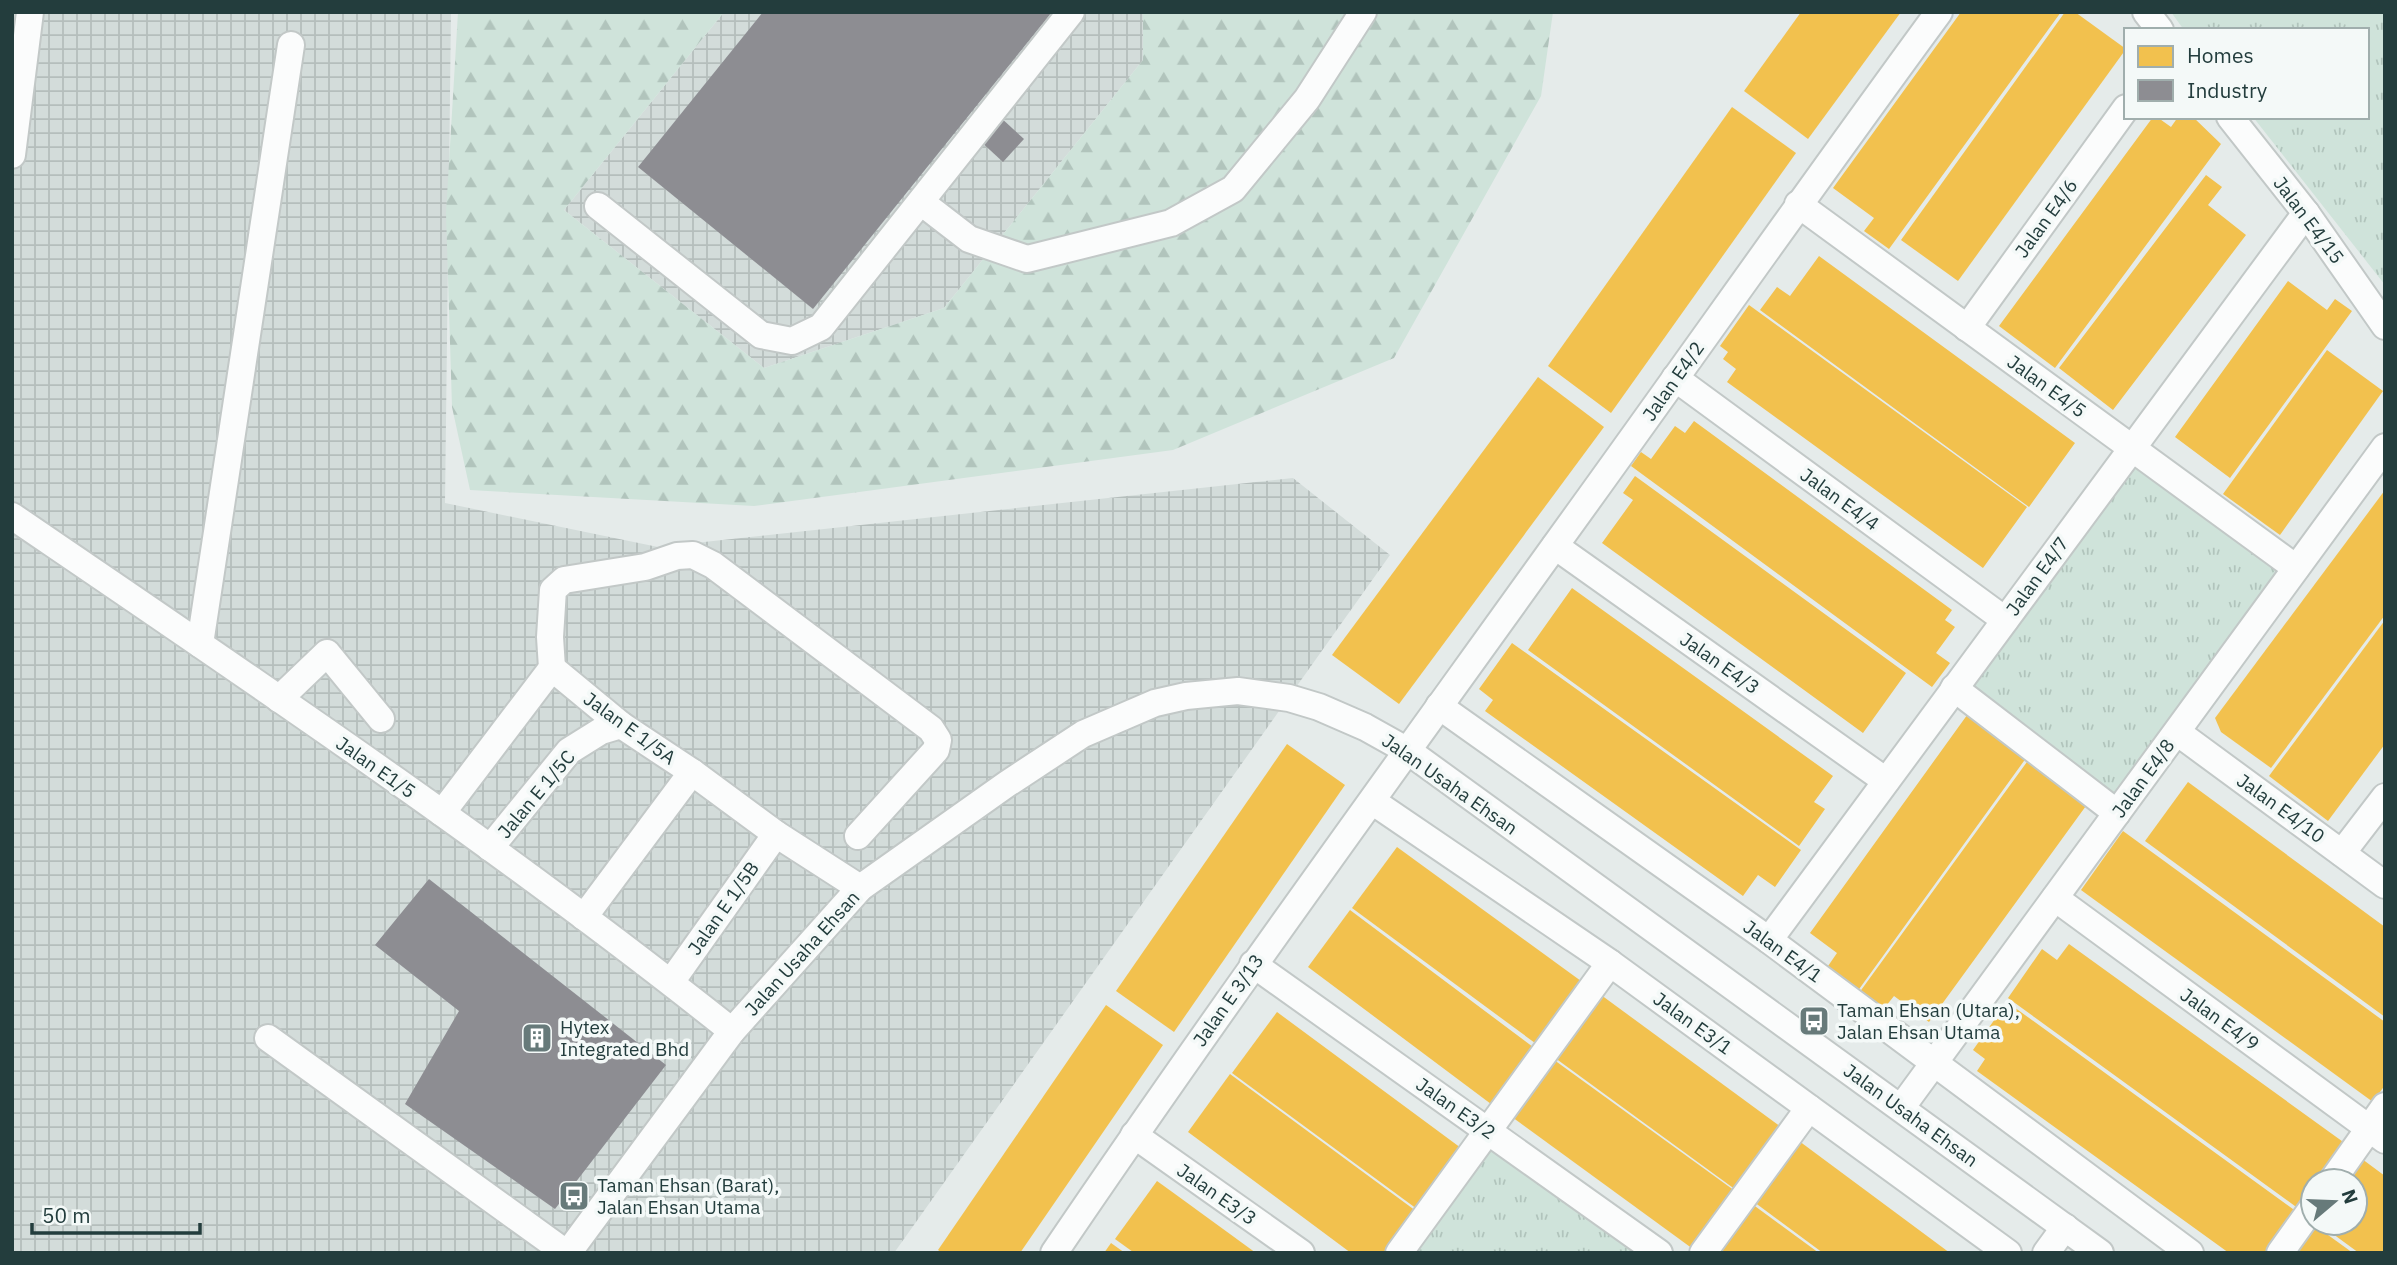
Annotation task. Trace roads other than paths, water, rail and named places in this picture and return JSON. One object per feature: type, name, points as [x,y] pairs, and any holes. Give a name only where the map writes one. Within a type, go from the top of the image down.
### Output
[{"type":"street","points":[[12,155],[18,68],[30,12]]},
{"type":"street","points":[[598,206],[761,335],[792,341],[821,327],[1071,12]]},
{"type":"street","points":[[921,202],[969,239],[1027,259],[1171,223],[1233,189],[1307,99],[1363,12]]},
{"type":"street","name":"Jalan E4/2","points":[[1408,751],[1798,204],[1940,12]]},
{"type":"street","points":[[2146,12],[2158,28]]},
{"type":"street","points":[[200,644],[291,45]]},
{"type":"street","name":"Jalan E4/6","points":[[1967,328],[2124,111]]},
{"type":"street","name":"Jalan E4/15","points":[[2232,119],[2306,213],[2385,326]]},
{"type":"street","name":"Jalan E4/5","points":[[1798,204],[2296,568]]},
{"type":"street","name":"Jalan E4/7","points":[[1769,940],[2306,213]]},
{"type":"street","name":"Jalan E4/4","points":[[1675,378],[2005,620]]},
{"type":"street","name":"Jalan E4/8","points":[[1901,1108],[2385,447]]},
{"type":"street","name":"Jalan E1/5","points":[[12,516],[442,813],[671,982],[732,1031]]},
{"type":"street","name":"Jalan E4/3","points":[[1555,546],[1886,781]]},
{"type":"street","points":[[442,813],[552,668],[550,637],[553,590],[564,580],[645,567],[677,556],[692,555],[713,565],[931,729],[938,740],[936,750],[858,836]]},
{"type":"street","points":[[279,699],[327,653],[381,719]]},
{"type":"street","name":"Jalan E 1/5A","points":[[552,668],[621,725],[692,772],[776,834],[860,888]]},
{"type":"street","points":[[1954,688],[2118,813]]},
{"type":"street","name":"Jalan Usaha Ehsan","points":[[567,1253],[732,1031],[860,888],[1083,734],[1155,703],[1186,696],[1238,691],[1289,698],[1319,707],[1365,727],[1408,751],[2100,1253]]},
{"type":"street","name":"Jalan E4/1","points":[[1439,706],[1769,940],[2189,1253]]},
{"type":"street","name":"Jalan E 1/5C","points":[[490,848],[569,751],[601,731],[621,725]]},
{"type":"street","name":"Jalan E4/10","points":[[2176,732],[2385,885]]},
{"type":"street","name":"Jalan E 3/13","points":[[1054,1253],[1253,964],[1408,751]]},
{"type":"street","points":[[584,917],[692,772]]},
{"type":"street","points":[[2342,853],[2385,797]]},
{"type":"street","name":"Jalan E3/1","points":[[1372,801],[1610,963],[2008,1253]]},
{"type":"street","name":"Jalan E 1/5B","points":[[671,982],[776,834]]},
{"type":"street","name":"Jalan E4/9","points":[[2055,898],[2377,1135]]},
{"type":"street","points":[[1399,1253],[1610,963]]},
{"type":"street","name":"Jalan E3/2","points":[[1253,964],[1659,1253]]},
{"type":"street","points":[[268,1038],[567,1253]]},
{"type":"street","points":[[2346,1167],[2377,1135],[2385,1106]]},
{"type":"street","points":[[1703,1253],[1809,1108]]},
{"type":"street","name":"Jalan E3/3","points":[[1134,1135],[1301,1253]]},
{"type":"street","points":[[2046,1253],[2065,1227]]},
{"type":"street","points":[[2280,1253],[2299,1227]]},
{"type":"place","name":"Taman Ehsan (Utara), Jalan Ehsan Utama","points":[[1814,1021]]},
{"type":"place","name":"Hytex Integrated Bhd","points":[[537,1038]]},
{"type":"place","name":"Taman Ehsan (Barat), Jalan Ehsan Utama","points":[[574,1196]]}]
